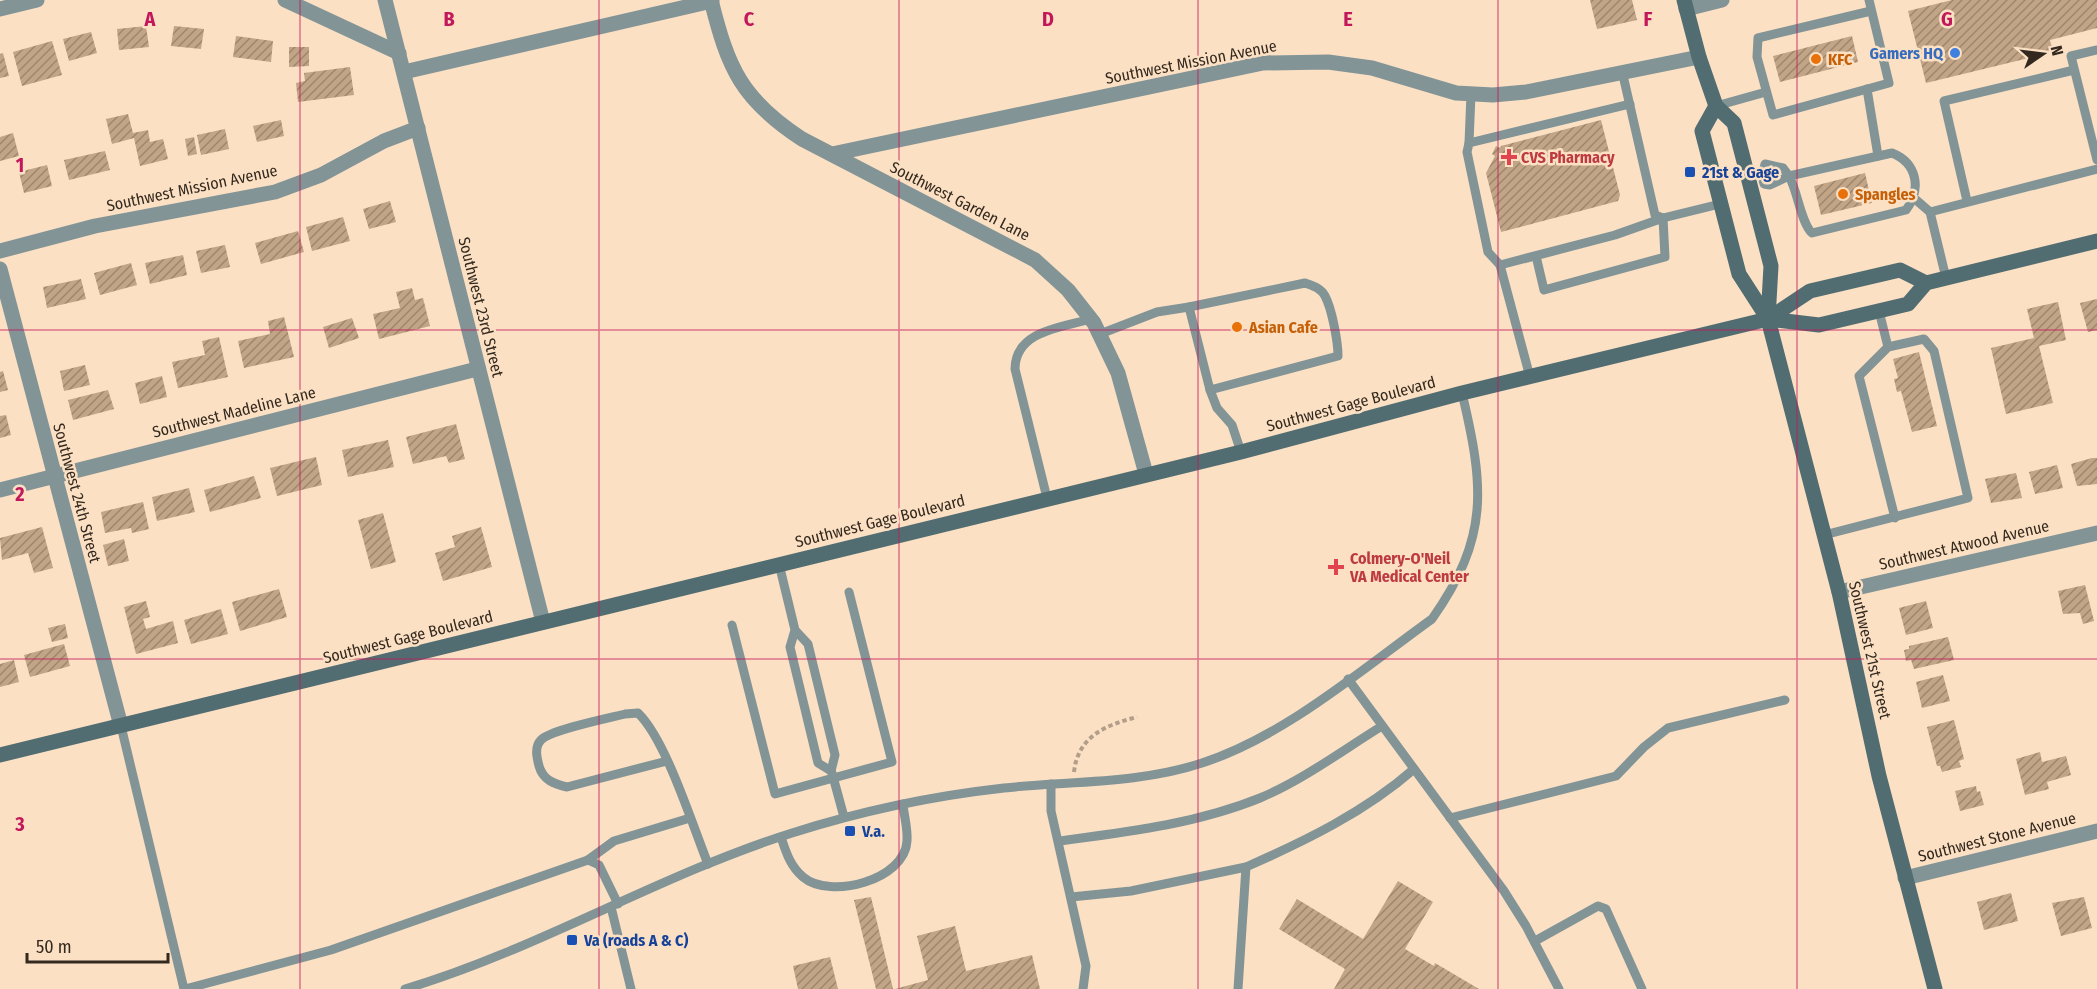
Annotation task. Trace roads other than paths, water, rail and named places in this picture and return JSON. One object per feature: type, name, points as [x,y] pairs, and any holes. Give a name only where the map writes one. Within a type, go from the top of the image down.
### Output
[{"type":"main road","name":"Southwest 21st Street","points":[[1685,5],[1699,57],[1716,106],[1734,123],[1755,178],[1771,266],[1768,319],[1839,592],[1879,776],[1935,989]]},
{"type":"main road","name":"Southwest 21st Street","points":[[1716,106],[1702,131],[1739,274],[1768,319]]},
{"type":"main road","points":[[1926,283],[2097,241]]},
{"type":"main road","name":"Southwest Gage Boulevard","points":[[0,755],[1241,452],[1462,393],[1768,319],[1819,325],[1908,304],[1926,283],[1900,270],[1810,291],[1768,319]]},
{"type":"street","points":[[0,9],[37,0]]},
{"type":"street","points":[[285,0],[399,53]]},
{"type":"street","name":"Southwest 23rd Street","points":[[385,0],[543,622]]},
{"type":"street","points":[[1685,5],[1722,0]]},
{"type":"street","points":[[404,72],[711,1]]},
{"type":"street","name":"Southwest Garden Lane","points":[[711,1],[722,44],[734,71],[752,98],[775,121],[832,154],[1035,260],[1068,290],[1100,334],[1118,374],[1146,474]]},
{"type":"street","name":"Southwest Mission Avenue","points":[[832,154],[1263,63],[1328,62],[1372,68],[1432,88],[1493,95],[1526,92],[1699,57]]},
{"type":"street","name":"Southwest Mission Avenue","points":[[0,251],[95,226],[275,192],[321,175],[384,141],[418,128]]},
{"type":"street","name":"Southwest 24th Street","points":[[0,269],[121,726]]},
{"type":"street","name":"Southwest Madeline Lane","points":[[0,490],[477,369]]},
{"type":"street","name":"Southwest Atwood Avenue","points":[[1839,592],[2097,533]]},
{"type":"street","name":"Southwest Stone Avenue","points":[[1905,878],[2097,831]]},
{"type":"lane","points":[[1869,0],[1889,83],[1773,115],[1758,57],[1758,38],[1871,11]]},
{"type":"lane","points":[[2097,50],[2071,56],[2097,160]]},
{"type":"lane","points":[[1968,201],[1944,101],[2074,70]]},
{"type":"lane","points":[[1622,71],[1655,215],[1663,218]]},
{"type":"lane","points":[[1867,89],[1878,156]]},
{"type":"lane","points":[[1716,106],[1766,92]]},
{"type":"lane","points":[[1471,94],[1467,152],[1488,252],[1500,265],[1530,376]]},
{"type":"lane","points":[[1469,143],[1630,104]]},
{"type":"lane","points":[[1878,156],[1790,176],[1770,185],[1755,178],[1765,164],[1783,168],[1790,176],[1797,190],[1807,228],[1812,233],[1906,210],[1915,199],[1916,189],[1912,171],[1902,157],[1892,153],[1878,156]]},
{"type":"lane","points":[[1930,212],[2097,169]]},
{"type":"lane","points":[[1915,199],[1930,212],[1946,278]]},
{"type":"lane","points":[[1500,265],[1615,235],[1663,218],[1720,204]]},
{"type":"lane","points":[[1536,256],[1544,290],[1665,257],[1663,218]]},
{"type":"lane","points":[[1100,334],[1157,312],[1305,283],[1317,288],[1324,295],[1338,346],[1338,356],[1210,390]]},
{"type":"lane","points":[[1189,307],[1210,390],[1217,408],[1232,425],[1241,452]]},
{"type":"lane","points":[[1879,310],[1888,347]]},
{"type":"lane","points":[[1047,498],[1015,369],[1015,359],[1018,351],[1031,338],[1091,319]]},
{"type":"lane","points":[[1824,535],[1895,518],[1968,498],[1934,351],[1924,339],[1888,347],[1859,376],[1895,518]]},
{"type":"lane","points":[[405,989],[514,950],[708,864],[781,837],[844,818],[948,795],[1143,776],[1202,763],[1234,751],[1273,731],[1432,619],[1450,593],[1465,565],[1476,527],[1479,487],[1475,452],[1462,393]]},
{"type":"lane","points":[[779,564],[795,630],[808,644],[835,755],[832,775],[844,818]]},
{"type":"lane","points":[[732,625],[775,794],[832,775],[892,762],[849,592]]},
{"type":"lane","points":[[795,630],[790,647],[818,763],[832,775]]},
{"type":"lane","points":[[1348,679],[1504,891],[1559,989]]},
{"type":"lane","points":[[1450,818],[1616,776],[1644,747],[1668,728],[1785,700]]},
{"type":"lane","points":[[667,761],[567,787],[553,784],[541,774],[536,752],[540,740],[551,733],[625,714],[638,713],[653,732],[667,761],[708,864]]},
{"type":"lane","points":[[121,726],[185,989],[331,950],[588,860],[614,841],[690,818]]},
{"type":"lane","points":[[1059,841],[1184,821],[1232,808],[1262,797],[1294,780],[1382,726]]},
{"type":"lane","points":[[1071,897],[1131,891],[1246,867],[1337,823],[1397,784],[1414,769]]},
{"type":"lane","points":[[1051,784],[1051,811],[1086,966],[1083,989]]},
{"type":"lane","points":[[781,837],[791,864],[805,879],[822,885],[857,885],[880,877],[897,863],[908,843],[903,804]]},
{"type":"lane","points":[[588,860],[599,865],[614,906],[631,989]]},
{"type":"lane","points":[[1238,989],[1246,867]]},
{"type":"lane","points":[[1534,941],[1598,906],[1606,909],[1642,989]]},
{"type":"place","name":"Gamers HQ","points":[[1955,53]]},
{"type":"place","name":"KFC","points":[[1816,59]]},
{"type":"place","name":"CVS Pharmacy","points":[[1509,157]]},
{"type":"place","name":"21st & Gage","points":[[1690,172]]},
{"type":"place","name":"Spangles","points":[[1843,194]]},
{"type":"place","name":"Asian Cafe","points":[[1237,327]]},
{"type":"place","name":"Colmery-O'Neil VA Medical Center","points":[[1336,567]]},
{"type":"place","name":"V.a.","points":[[850,831]]},
{"type":"place","name":"Va (roads A & C)","points":[[572,940]]}]
